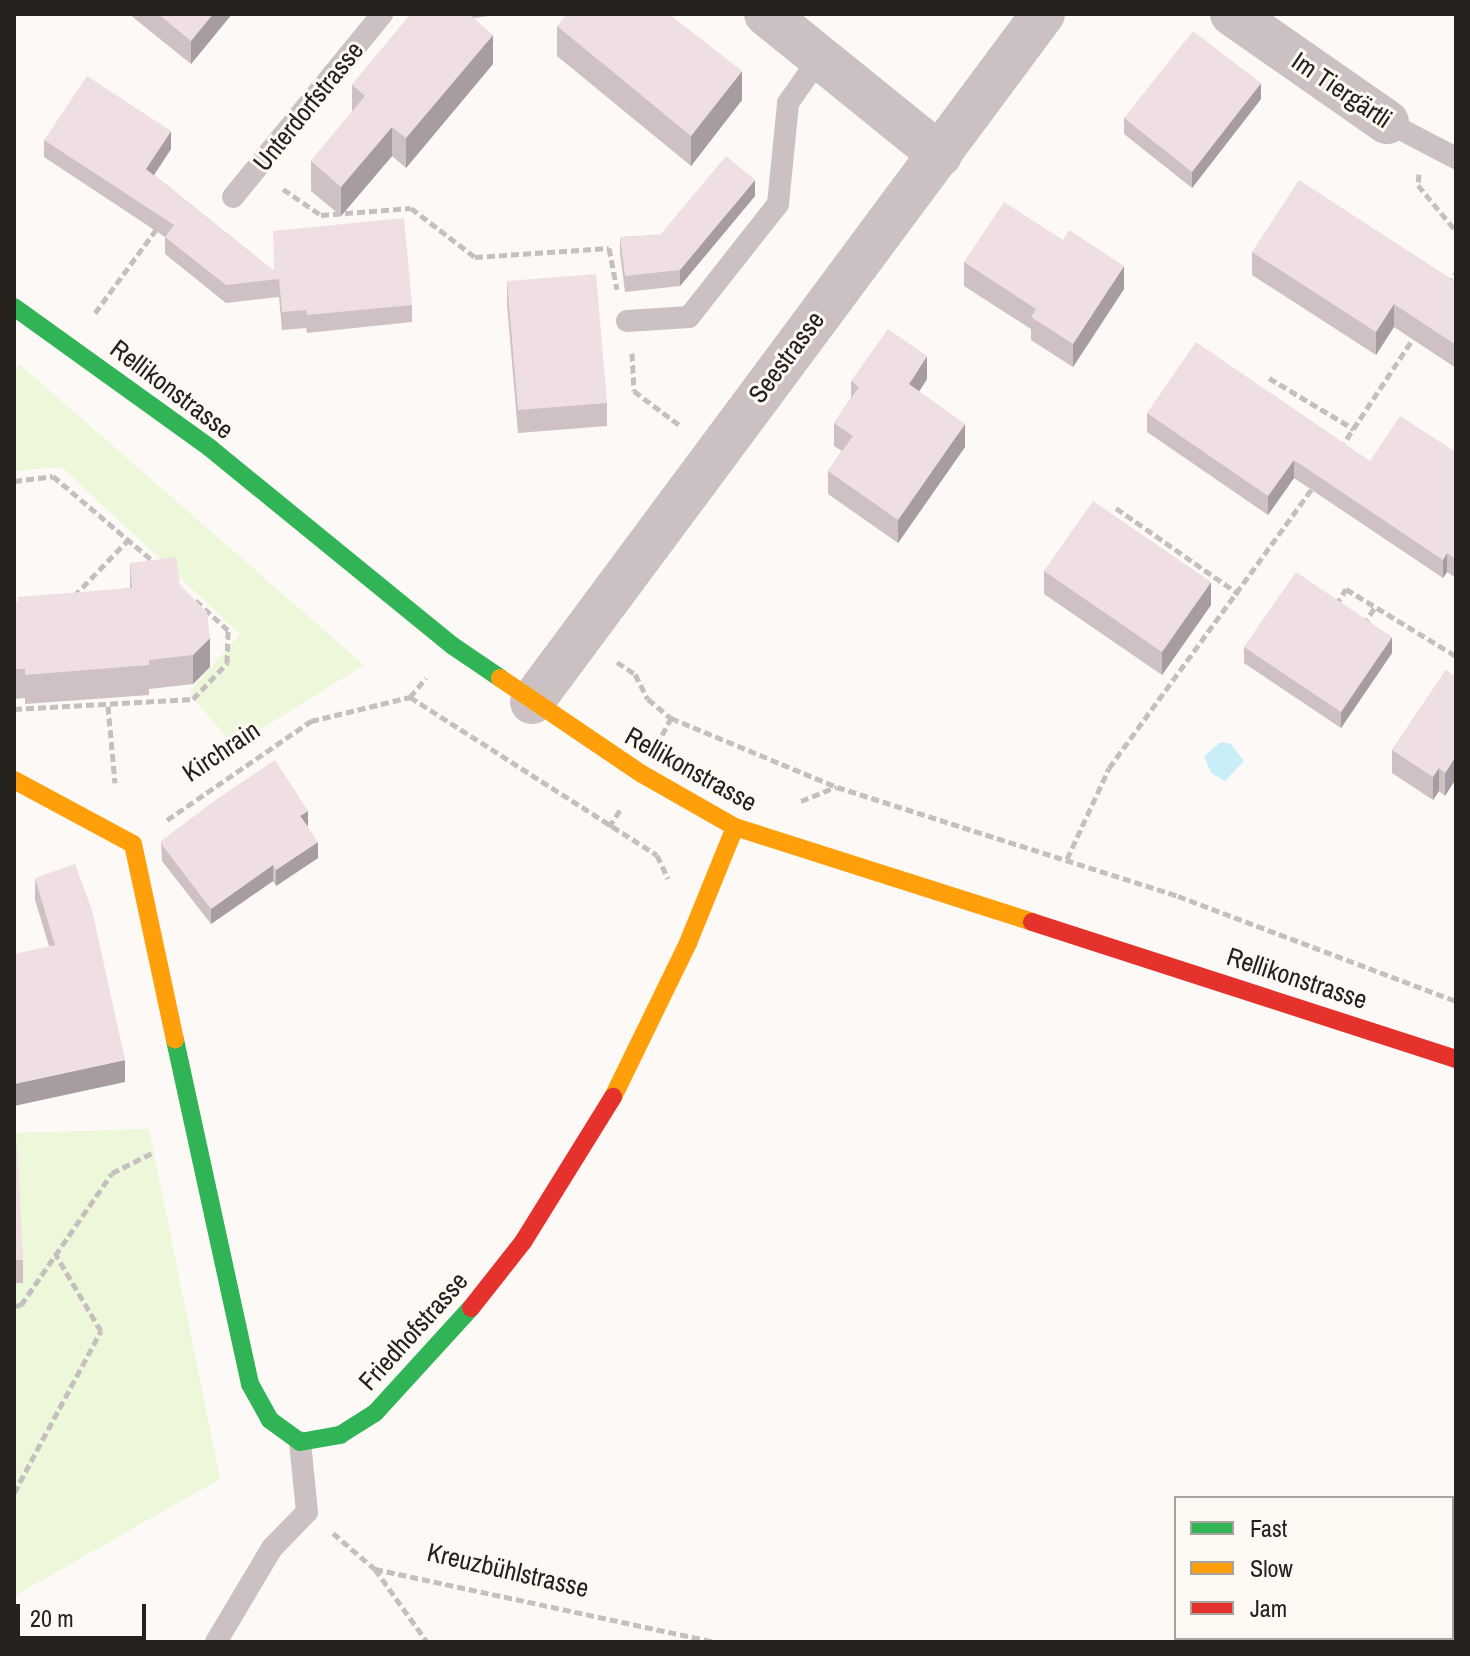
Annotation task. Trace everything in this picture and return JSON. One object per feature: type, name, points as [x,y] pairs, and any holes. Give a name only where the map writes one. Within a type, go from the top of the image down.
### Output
[{"type":"street","points":[[766,14],[818,60],[940,155]]},
{"type":"street","name":"Seestrasse","points":[[532,702],[1043,14]]},
{"type":"street","name":"Im Tiergärtli","points":[[1232,14],[1405,132]]},
{"type":"street","name":"Rellikonstrasse","points":[[14,307],[210,448],[453,646],[532,702],[735,827],[1456,1059]]},
{"type":"street","points":[[14,780],[126,840],[195,1131],[250,1384],[270,1420],[300,1442]]},
{"type":"street","name":"Friedhofstrasse","points":[[300,1442],[340,1435],[375,1413],[452,1333],[523,1242],[616,1092],[688,943],[735,827]]},
{"type":"lane","name":"Unterdorfstrasse","points":[[233,197],[382,14]]},
{"type":"lane","points":[[627,321],[689,317],[778,204],[788,103],[818,60]]},
{"type":"lane","name":"Im Tiergärtli","points":[[1405,132],[1456,158]]},
{"type":"lane","points":[[216,1642],[272,1548],[307,1512],[300,1442]]},
{"type":"path","points":[[1405,132],[1418,185],[1456,231]]},
{"type":"path","points":[[256,170],[321,215],[411,208],[475,257],[609,248],[627,321]]},
{"type":"path","points":[[70,346],[161,223]]},
{"type":"path","points":[[1439,299],[1456,273]]},
{"type":"path","points":[[1336,455],[1422,325]]},
{"type":"path","points":[[632,359],[634,391],[715,452]]},
{"type":"path","points":[[1269,378],[1354,429]]},
{"type":"path","points":[[14,481],[53,476],[162,570]]},
{"type":"path","points":[[1067,859],[1109,768],[1239,594],[1318,480]]},
{"type":"path","points":[[1116,508],[1239,594]]},
{"type":"path","points":[[63,607],[129,539]]},
{"type":"path","points":[[1332,612],[1346,589],[1456,656]]},
{"type":"path","points":[[14,709],[193,699],[227,663],[228,630],[184,590]]},
{"type":"path","points":[[1359,630],[1376,606]]},
{"type":"path","points":[[582,638],[635,674],[648,699],[671,718],[837,787],[1067,859],[1456,1001]]},
{"type":"path","points":[[453,646],[410,697],[657,855],[688,943]]},
{"type":"path","name":"Kirchrain","points":[[126,840],[311,721],[410,697]]},
{"type":"path","points":[[108,706],[126,840]]},
{"type":"path","points":[[14,1306],[21,1305],[112,1173],[195,1131]]},
{"type":"path","points":[[14,1493],[101,1331],[56,1255]]},
{"type":"path","name":"Kreuzbühlstrasse","points":[[307,1512],[375,1569],[715,1642]]},
{"type":"path","points":[[375,1569],[427,1642]]},
{"type":"green space","points":[[19,364],[364,665],[234,746],[189,693],[240,634],[62,467],[14,471],[14,371]]},
{"type":"green space","points":[[149,1129],[220,1479],[14,1596],[14,1133]]},
{"type":"water","points":[[1221,742],[1231,744],[1244,761],[1225,781],[1211,773],[1204,756]]},
{"type":"building","points":[[158,14],[213,14],[191,41]]},
{"type":"building","points":[[411,14],[469,14],[493,35],[406,138],[392,127],[341,187],[311,161],[365,96],[352,85]]},
{"type":"building","points":[[567,14],[669,14],[742,71],[691,136],[557,26]]},
{"type":"building","points":[[1193,31],[1261,83],[1192,172],[1124,118]]},
{"type":"building","points":[[87,76],[171,131],[146,169],[274,271],[273,231],[404,218],[412,305],[307,315],[306,310],[282,312],[279,279],[226,285],[165,237],[174,225],[44,140]]},
{"type":"building","points":[[726,156],[755,180],[680,270],[625,276],[620,237],[660,235]]},
{"type":"building","points":[[1299,180],[1456,282],[1456,345],[1394,304],[1376,332],[1252,252]]},
{"type":"building","points":[[1004,202],[1063,240],[1069,230],[1124,266],[1073,344],[1031,317],[1036,309],[964,262]]},
{"type":"building","points":[[596,274],[607,403],[518,410],[507,281]]},
{"type":"building","points":[[888,329],[927,356],[909,384],[965,424],[898,520],[828,471],[853,436],[834,423],[859,387],[851,381]]},
{"type":"building","points":[[1196,342],[1370,461],[1400,416],[1456,452],[1456,559],[1447,553],[1443,560],[1294,460],[1268,496],[1147,413]]},
{"type":"building","points":[[1093,501],[1211,582],[1162,652],[1044,571]]},
{"type":"building","points":[[176,557],[180,585],[207,612],[210,638],[193,655],[149,660],[149,665],[25,675],[25,669],[14,669],[14,602],[18,602],[18,597],[132,588],[130,563]]},
{"type":"building","points":[[1296,572],[1392,637],[1341,712],[1244,647]]},
{"type":"building","points":[[1446,670],[1456,677],[1456,756],[1445,773],[1439,768],[1433,777],[1392,750]]},
{"type":"building","points":[[275,760],[308,811],[300,816],[318,842],[276,870],[273,865],[211,909],[161,841]]},
{"type":"building","points":[[75,864],[92,910],[125,1060],[14,1084],[14,954],[55,945],[35,878]]},
{"type":"building","points":[[14,1143],[17,1143],[23,1260],[14,1260]]},
{"type":"traffic: fast","points":[[14,307],[210,448],[453,646],[500,678]]},
{"type":"traffic: fast","points":[[175,1040],[250,1384],[270,1420],[300,1442],[340,1435],[375,1413],[471,1308]]},
{"type":"traffic: slow","points":[[500,678],[642,774],[735,827],[1032,922]]},
{"type":"traffic: slow","points":[[14,780],[133,844],[175,1040]]},
{"type":"traffic: slow","points":[[613,1097],[688,943],[735,827]]},
{"type":"traffic: jam","points":[[1032,922],[1456,1059]]},
{"type":"traffic: jam","points":[[471,1308],[523,1242],[613,1097]]}]
